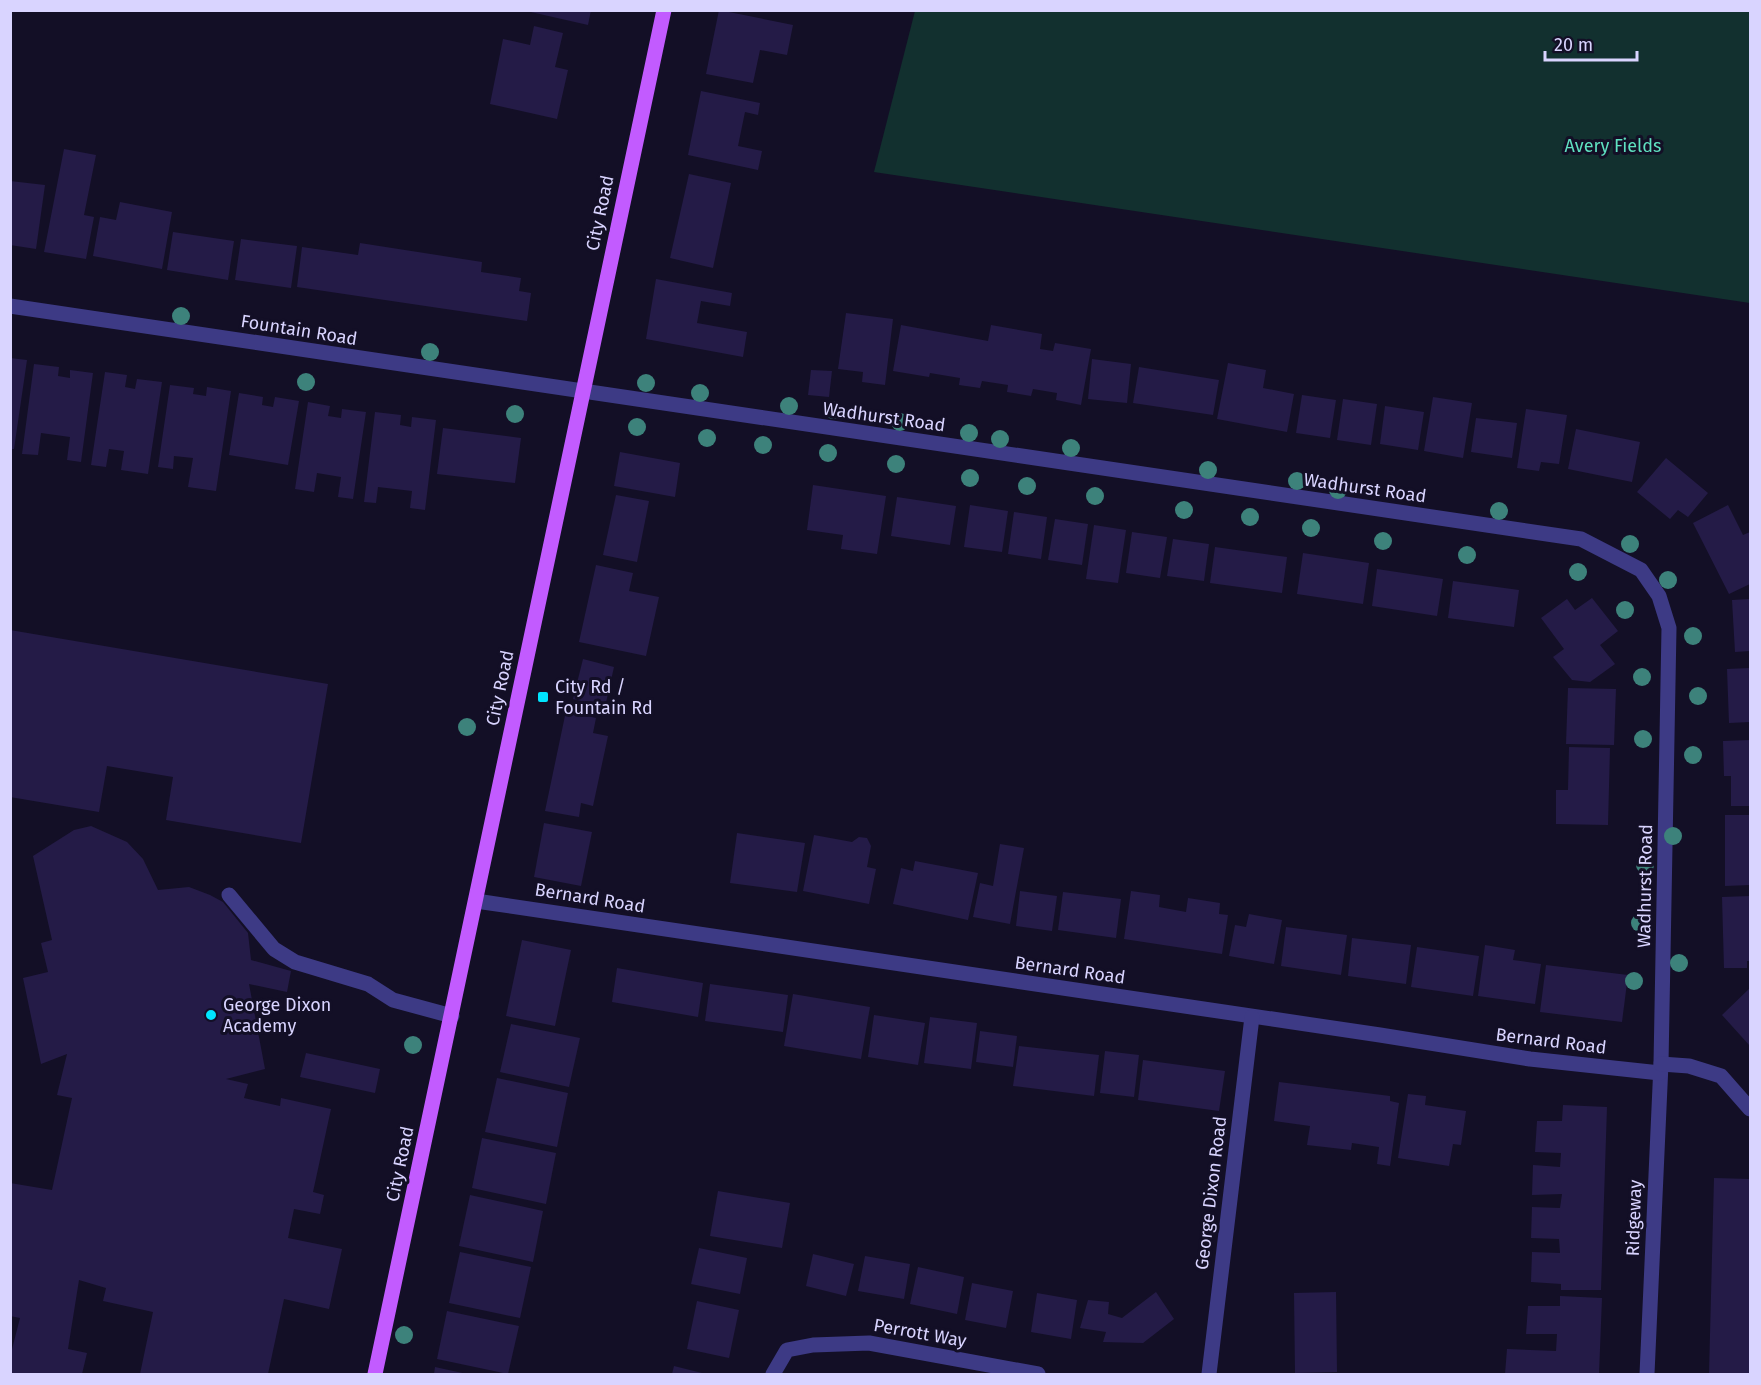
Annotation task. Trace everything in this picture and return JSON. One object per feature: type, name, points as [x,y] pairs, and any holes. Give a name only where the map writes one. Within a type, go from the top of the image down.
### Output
[{"type":"main road","name":"City Road","points":[[375,1374],[452,1016],[581,390],[664,10]]},
{"type":"street","name":"Fountain Road","points":[[10,306],[534,385],[581,390]]},
{"type":"street","name":"Wadhurst Road","points":[[581,390],[1581,539],[1641,570],[1659,596],[1669,628],[1660,1069]]},
{"type":"street","points":[[230,895],[274,949],[295,962],[368,984],[393,1000],[452,1016]]},
{"type":"street","name":"Bernard Road","points":[[476,901],[1530,1059],[1660,1069],[1689,1066],[1720,1076],[1750,1109]]},
{"type":"street","name":"George Dixon Road","points":[[1209,1374],[1252,1017]]},
{"type":"street","name":"Ridgeway","points":[[1647,1374],[1660,1069]]},
{"type":"street","name":"Perrott Way","points":[[773,1374],[787,1350],[813,1345],[869,1343],[1038,1374]]},
{"type":"green space","name":"Avery Fields","points":[[915,11],[1750,11],[1750,303],[874,172]]},
{"type":"building","points":[[522,10],[591,10],[588,25]]},
{"type":"building","points":[[719,10],[793,25],[787,55],[760,50],[753,83],[706,74]]},
{"type":"building","points":[[534,26],[563,33],[555,67],[568,70],[557,119],[490,104],[503,39],[530,45]]},
{"type":"building","points":[[701,91],[760,103],[758,115],[745,112],[738,146],[762,151],[758,170],[688,155]]},
{"type":"building","points":[[64,149],[96,155],[84,215],[94,217],[86,259],[44,252]]},
{"type":"building","points":[[689,174],[731,183],[713,268],[670,258]]},
{"type":"building","points":[[10,181],[45,185],[36,249],[10,245]]},
{"type":"building","points":[[120,202],[172,212],[162,269],[93,256],[100,217],[116,220]]},
{"type":"building","points":[[173,232],[234,241],[228,280],[167,270]]},
{"type":"building","points":[[241,239],[297,246],[291,288],[235,280]]},
{"type":"building","points":[[360,243],[482,262],[481,272],[521,278],[519,291],[531,293],[527,321],[297,287],[302,247],[358,255]]},
{"type":"building","points":[[656,279],[732,293],[730,306],[701,301],[697,323],[747,332],[743,357],[646,339]]},
{"type":"building","points":[[846,313],[893,319],[885,385],[862,382],[863,372],[838,369]]},
{"type":"building","points":[[901,325],[988,341],[991,325],[1042,334],[1040,349],[1053,351],[1055,343],[1091,349],[1081,405],[1056,400],[1057,393],[1033,389],[1031,396],[1007,392],[1008,385],[982,381],[980,388],[959,385],[960,378],[930,373],[929,377],[893,371]]},
{"type":"building","points":[[10,358],[27,360],[14,449],[10,449]]},
{"type":"building","points":[[1092,359],[1131,364],[1127,403],[1088,399]]},
{"type":"building","points":[[1228,363],[1266,370],[1263,388],[1294,394],[1287,432],[1217,419]]},
{"type":"building","points":[[34,364],[59,367],[58,376],[70,378],[70,370],[93,373],[81,462],[67,460],[70,437],[41,433],[38,455],[22,454]]},
{"type":"building","points":[[1139,367],[1219,380],[1213,415],[1133,403]]},
{"type":"building","points":[[811,370],[832,371],[829,397],[808,395]]},
{"type":"building","points":[[105,372],[127,375],[125,387],[135,389],[137,379],[162,382],[148,474],[121,470],[124,451],[109,449],[106,467],[91,465]]},
{"type":"building","points":[[170,385],[194,388],[193,394],[206,396],[207,387],[231,391],[216,491],[188,487],[193,458],[174,456],[173,469],[158,467]]},
{"type":"building","points":[[239,393],[263,397],[262,405],[273,407],[275,397],[299,401],[288,465],[229,455]]},
{"type":"building","points":[[1302,395],[1336,400],[1330,438],[1296,433]]},
{"type":"building","points":[[1433,397],[1472,403],[1463,458],[1424,451]]},
{"type":"building","points":[[1343,399],[1377,404],[1371,445],[1337,440]]},
{"type":"building","points":[[308,402],[330,406],[328,416],[341,418],[342,409],[366,412],[353,499],[338,497],[341,477],[317,473],[314,492],[295,489]]},
{"type":"building","points":[[1385,406],[1424,412],[1418,450],[1380,444]]},
{"type":"building","points":[[1526,409],[1567,415],[1559,464],[1541,462],[1539,471],[1517,468]]},
{"type":"building","points":[[375,412],[401,415],[400,425],[411,427],[412,417],[436,420],[425,510],[410,508],[412,491],[378,487],[376,503],[364,502]]},
{"type":"building","points":[[1476,418],[1517,423],[1512,458],[1471,452]]},
{"type":"building","points":[[443,428],[521,438],[515,483],[437,474]]},
{"type":"building","points":[[1576,429],[1640,442],[1632,482],[1568,469]]},
{"type":"building","points":[[620,452],[680,463],[675,497],[614,486]]},
{"type":"building","points":[[1666,458],[1708,493],[1688,517],[1678,510],[1670,519],[1637,492]]},
{"type":"building","points":[[813,485],[886,496],[877,554],[841,549],[843,535],[807,530]]},
{"type":"building","points":[[616,495],[649,501],[637,562],[603,555]]},
{"type":"building","points":[[897,497],[956,506],[950,545],[891,536]]},
{"type":"building","points":[[970,505],[1008,511],[1002,552],[964,547]]},
{"type":"building","points":[[1728,505],[1743,535],[1750,532],[1750,584],[1729,594],[1693,523]]},
{"type":"building","points":[[1014,512],[1047,517],[1041,559],[1008,554]]},
{"type":"building","points":[[1055,519],[1088,524],[1082,565],[1048,560]]},
{"type":"building","points":[[1094,525],[1126,530],[1118,583],[1086,579]]},
{"type":"building","points":[[1132,532],[1167,537],[1160,578],[1126,573]]},
{"type":"building","points":[[1173,539],[1209,544],[1204,581],[1167,576]]},
{"type":"building","points":[[1215,547],[1287,557],[1282,593],[1210,583]]},
{"type":"building","points":[[1303,553],[1369,563],[1363,604],[1297,594]]},
{"type":"building","points":[[596,565],[633,573],[629,591],[659,597],[646,656],[579,642]]},
{"type":"building","points":[[1377,569],[1443,579],[1437,616],[1372,606]]},
{"type":"building","points":[[1453,581],[1519,590],[1514,627],[1448,618]]},
{"type":"building","points":[[1592,598],[1618,631],[1600,645],[1615,664],[1590,682],[1572,680],[1553,657],[1564,649],[1541,618],[1567,599],[1575,610]]},
{"type":"building","points":[[1750,599],[1750,651],[1735,652],[1732,600]]},
{"type":"building","points":[[10,630],[328,684],[301,843],[166,820],[173,777],[107,766],[99,812],[10,797]]},
{"type":"building","points":[[583,659],[614,667],[605,707],[573,699]]},
{"type":"building","points":[[1750,668],[1750,722],[1729,723],[1727,669]]},
{"type":"building","points":[[1568,688],[1616,689],[1614,745],[1566,744]]},
{"type":"building","points":[[566,711],[596,718],[593,733],[608,736],[593,806],[581,803],[579,817],[545,811]]},
{"type":"building","points":[[1750,740],[1750,806],[1731,806],[1731,776],[1724,776],[1723,741]]},
{"type":"building","points":[[1569,747],[1610,748],[1608,825],[1556,824],[1556,790],[1568,790]]},
{"type":"building","points":[[1725,815],[1750,815],[1750,885],[1725,886]]},
{"type":"building","points":[[544,823],[592,832],[581,886],[534,877]]},
{"type":"building","points":[[91,826],[127,842],[143,859],[158,890],[189,887],[223,902],[248,933],[251,960],[291,971],[287,992],[249,984],[265,1069],[226,1079],[248,1084],[244,1098],[280,1106],[281,1098],[331,1109],[313,1192],[324,1195],[320,1214],[294,1209],[288,1238],[342,1249],[329,1309],[284,1299],[268,1374],[140,1374],[153,1312],[103,1301],[106,1288],[79,1280],[68,1349],[87,1353],[82,1374],[10,1374],[10,1357],[20,1318],[10,1316],[10,1183],[52,1190],[72,1098],[57,1095],[67,1054],[41,1064],[23,978],[48,972],[41,943],[52,940],[33,856],[74,830]]},
{"type":"building","points":[[737,833],[805,843],[797,892],[730,883]]},
{"type":"building","points":[[814,835],[852,842],[859,837],[867,838],[871,846],[867,867],[876,869],[869,904],[803,891]]},
{"type":"building","points":[[1000,844],[1024,848],[1010,924],[973,917],[980,883],[993,886]]},
{"type":"building","points":[[915,861],[978,873],[968,920],[893,904],[901,868],[913,871]]},
{"type":"building","points":[[1020,891],[1057,896],[1052,931],[1016,926]]},
{"type":"building","points":[[1131,891],[1160,895],[1159,907],[1186,912],[1188,898],[1220,903],[1219,914],[1228,915],[1222,954],[1124,939]]},
{"type":"building","points":[[1063,892],[1121,899],[1116,938],[1058,930]]},
{"type":"building","points":[[1750,896],[1750,961],[1747,961],[1747,968],[1724,968],[1722,897]]},
{"type":"building","points":[[1249,914],[1282,920],[1274,964],[1229,956],[1235,925],[1246,927]]},
{"type":"building","points":[[1286,927],[1347,935],[1341,975],[1281,966]]},
{"type":"building","points":[[1352,938],[1411,945],[1406,984],[1348,976]]},
{"type":"building","points":[[522,940],[571,950],[555,1026],[506,1016]]},
{"type":"building","points":[[1485,945],[1515,950],[1513,960],[1541,964],[1535,1004],[1478,996]]},
{"type":"building","points":[[1417,947],[1479,956],[1473,996],[1411,987]]},
{"type":"building","points":[[1546,965],[1628,975],[1622,1022],[1540,1012]]},
{"type":"building","points":[[617,968],[703,983],[698,1017],[612,1002]]},
{"type":"building","points":[[710,984],[788,995],[783,1032],[705,1021]]},
{"type":"building","points":[[1750,988],[1750,1046],[1722,1015]]},
{"type":"building","points":[[793,994],[870,1007],[861,1059],[784,1046]]},
{"type":"building","points":[[874,1015],[925,1023],[918,1065],[868,1057]]},
{"type":"building","points":[[930,1017],[977,1023],[971,1069],[924,1063]]},
{"type":"building","points":[[511,1024],[580,1038],[569,1087],[500,1072]]},
{"type":"building","points":[[980,1031],[1017,1036],[1013,1067],[976,1062]]},
{"type":"building","points":[[1019,1046],[1099,1055],[1094,1096],[1013,1086]]},
{"type":"building","points":[[1105,1051],[1139,1055],[1134,1097],[1100,1093]]},
{"type":"building","points":[[306,1053],[380,1069],[375,1093],[300,1077]]},
{"type":"building","points":[[1143,1060],[1225,1071],[1219,1111],[1138,1100]]},
{"type":"building","points":[[497,1078],[568,1093],[557,1147],[485,1132]]},
{"type":"building","points":[[1279,1082],[1390,1096],[1390,1101],[1399,1103],[1390,1166],[1377,1164],[1379,1147],[1352,1143],[1351,1150],[1307,1145],[1310,1126],[1274,1121]]},
{"type":"building","points":[[1408,1094],[1426,1096],[1425,1105],[1466,1111],[1461,1145],[1453,1144],[1449,1166],[1398,1158]]},
{"type":"building","points":[[1563,1105],[1607,1107],[1601,1290],[1561,1290],[1561,1284],[1531,1282],[1532,1252],[1560,1253],[1559,1239],[1531,1238],[1532,1207],[1560,1208],[1562,1194],[1532,1195],[1533,1165],[1560,1167],[1561,1153],[1535,1152],[1537,1121],[1562,1121]]},
{"type":"building","points":[[482,1138],[556,1153],[546,1204],[472,1188]]},
{"type":"building","points":[[1714,1178],[1750,1179],[1750,1374],[1709,1374]]},
{"type":"building","points":[[718,1191],[790,1203],[782,1248],[710,1236]]},
{"type":"building","points":[[470,1195],[543,1211],[533,1262],[459,1246]]},
{"type":"building","points":[[699,1248],[747,1258],[740,1294],[691,1284]]},
{"type":"building","points":[[460,1252],[531,1267],[520,1318],[449,1303]]},
{"type":"building","points":[[813,1254],[854,1264],[846,1296],[806,1286]]},
{"type":"building","points":[[865,1256],[910,1264],[904,1299],[858,1291]]},
{"type":"building","points":[[918,1267],[964,1277],[957,1314],[910,1304]]},
{"type":"building","points":[[972,1283],[1013,1291],[1006,1328],[965,1320]]},
{"type":"building","points":[[1156,1292],[1174,1319],[1143,1343],[1103,1342],[1106,1332],[1080,1328],[1088,1300],[1109,1302],[1108,1314],[1122,1318]]},
{"type":"building","points":[[1336,1292],[1337,1372],[1295,1373],[1294,1293]]},
{"type":"building","points":[[1037,1293],[1077,1300],[1071,1339],[1031,1332]]},
{"type":"building","points":[[1560,1296],[1602,1298],[1599,1374],[1505,1374],[1507,1349],[1556,1351],[1557,1334],[1526,1334],[1528,1306],[1560,1306]]},
{"type":"building","points":[[697,1301],[739,1310],[729,1358],[687,1349]]},
{"type":"building","points":[[447,1311],[519,1326],[508,1374],[437,1359]]},
{"type":"building","points":[[674,1366],[706,1374],[672,1374]]},
{"type":"building","points":[[435,1367],[467,1374],[434,1374]]},
{"type":"place","name":"City Rd / Fountain Rd","points":[[543,697]]},
{"type":"place","name":"George Dixon Academy","points":[[211,1015]]}]
